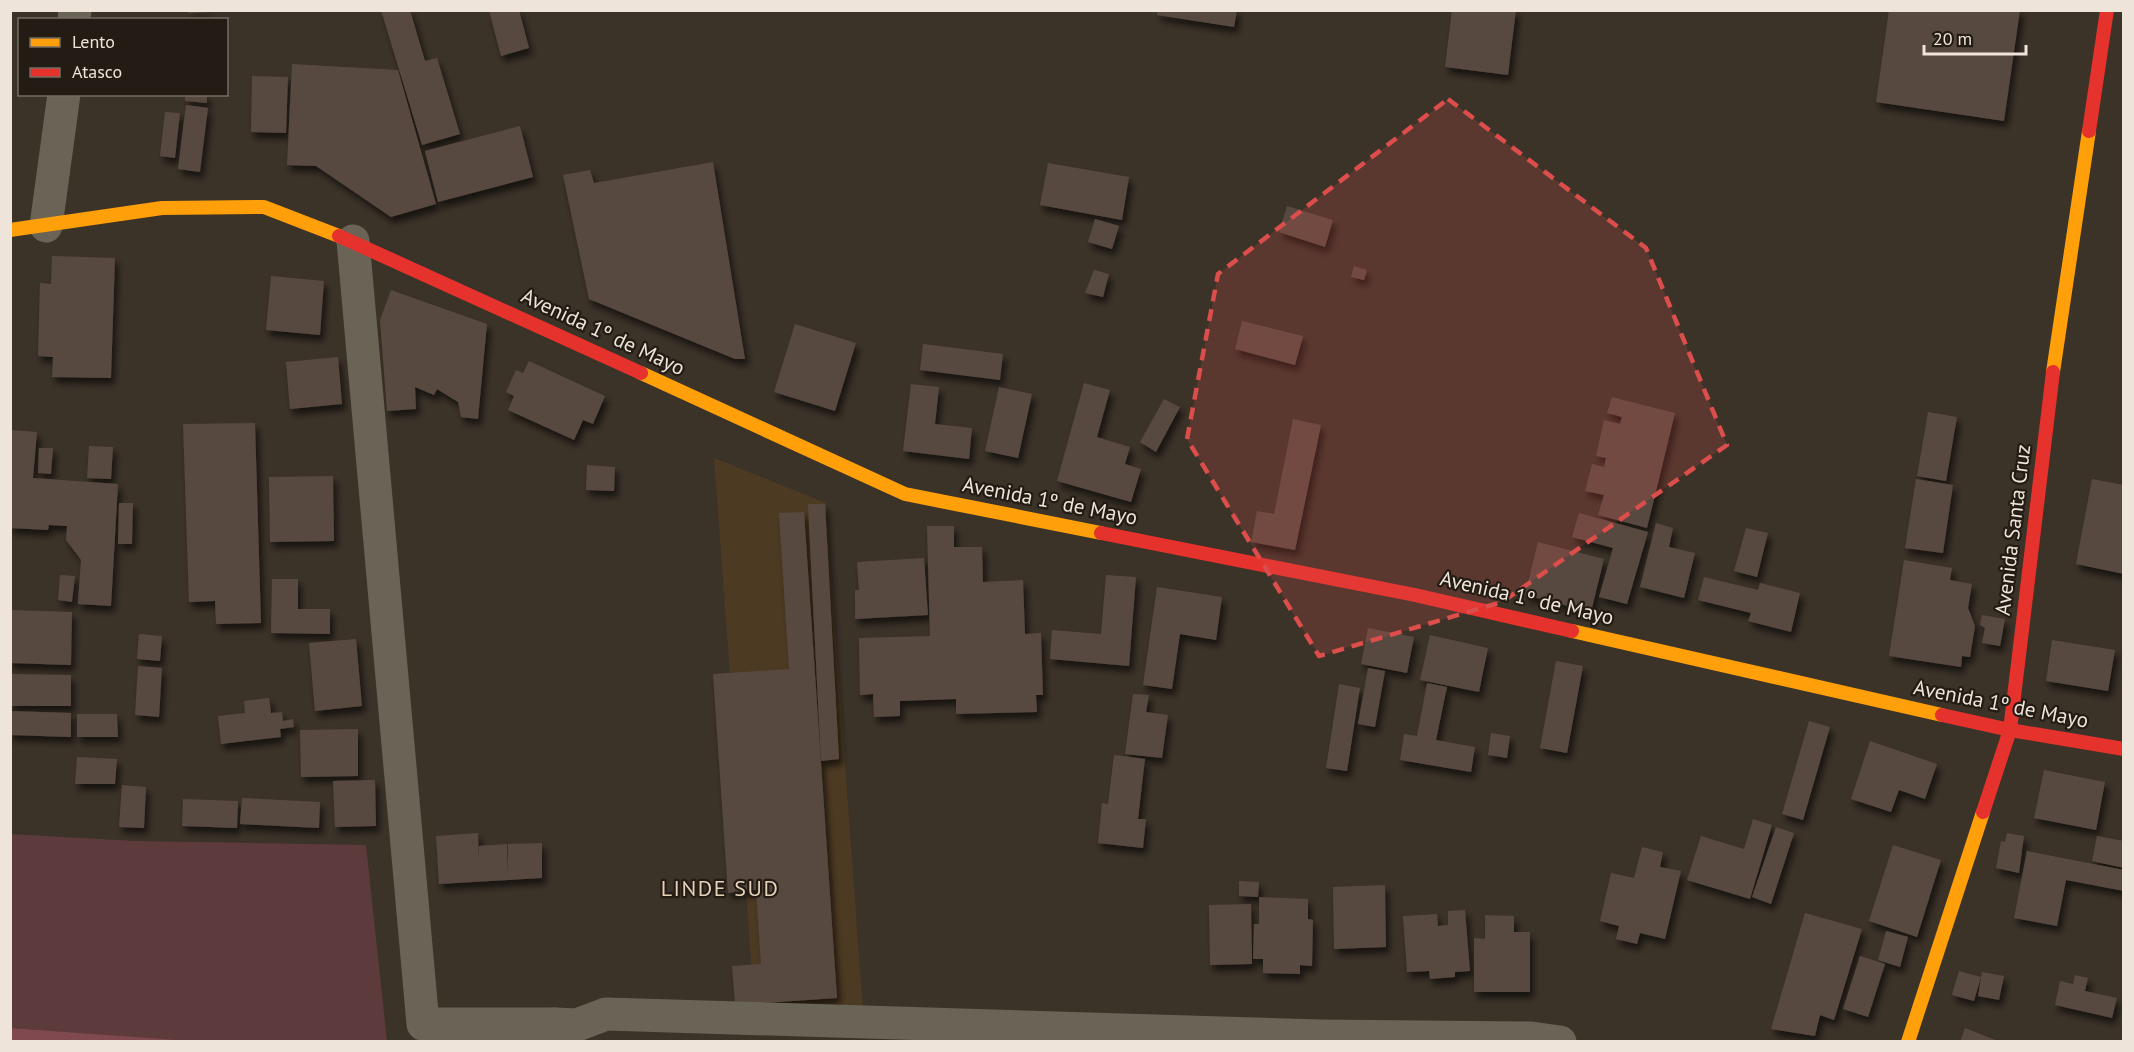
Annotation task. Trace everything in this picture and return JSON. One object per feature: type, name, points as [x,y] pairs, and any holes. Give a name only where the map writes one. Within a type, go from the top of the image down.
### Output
[{"type":"main road","name":"Avenida Santa Cruz","points":[[1908,1041],[2010,730],[2053,373],[2107,10]]},
{"type":"main road","name":"Avenida 1º de Mayo","points":[[10,230],[162,208],[264,207],[353,241],[905,494],[1415,595],[2010,730],[2124,749]]},
{"type":"street","points":[[46,226],[64,96]]},
{"type":"street","points":[[353,241],[423,1024],[552,1033],[606,1014],[1308,1036],[1531,1038],[1560,1041]]},
{"type":"highlighted area","points":[[1448,99],[1646,248],[1727,445],[1502,602],[1319,656],[1187,439],[1218,274]]},
{"type":"shaded area","points":[[714,458],[826,503],[863,1011],[754,1001]]},
{"type":"shaded area","points":[[10,834],[135,841],[366,845],[387,1041],[189,1042],[11,1028]]},
{"type":"shaded area","points":[[11,1028],[189,1041],[11,1041]]},
{"type":"building","points":[[188,10],[209,10],[209,12],[188,13]]},
{"type":"building","points":[[381,10],[410,10],[425,61],[437,58],[460,134],[422,145]]},
{"type":"building","points":[[489,10],[519,10],[529,48],[501,56]]},
{"type":"building","points":[[1157,10],[1237,10],[1234,27],[1157,15]]},
{"type":"building","points":[[1452,10],[1516,10],[1508,75],[1445,67]]},
{"type":"building","points":[[1889,10],[2020,10],[2004,121],[1876,102]]},
{"type":"building","points":[[292,64],[398,70],[436,204],[391,217],[316,166],[287,165]]},
{"type":"building","points":[[252,76],[288,77],[286,133],[251,132]]},
{"type":"building","points":[[185,96],[207,96],[207,103],[185,101]]},
{"type":"building","points":[[186,105],[208,108],[200,172],[178,169]]},
{"type":"building","points":[[165,112],[180,113],[175,158],[160,156]]},
{"type":"building","points":[[520,126],[533,177],[438,202],[425,151]]},
{"type":"building","points":[[713,162],[745,359],[735,359],[589,299],[563,175],[590,170],[594,183]]},
{"type":"building","points":[[1048,163],[1129,177],[1122,220],[1040,205]]},
{"type":"building","points":[[1287,206],[1333,220],[1325,247],[1279,232]]},
{"type":"building","points":[[1095,219],[1119,226],[1112,249],[1088,242]]},
{"type":"building","points":[[52,256],[115,258],[111,378],[52,377],[53,357],[38,356],[40,283],[51,284]]},
{"type":"building","points":[[1354,266],[1367,270],[1364,280],[1351,277]]},
{"type":"building","points":[[1094,270],[1109,274],[1103,297],[1085,293]]},
{"type":"building","points":[[271,276],[324,281],[320,335],[266,330]]},
{"type":"building","points":[[391,290],[487,324],[478,419],[461,417],[458,402],[437,389],[434,395],[415,387],[416,409],[387,411],[380,320]]},
{"type":"building","points":[[1242,321],[1303,336],[1295,365],[1235,349]]},
{"type":"building","points":[[795,324],[856,343],[835,411],[774,392]]},
{"type":"building","points":[[923,344],[1003,354],[1000,380],[920,370]]},
{"type":"building","points":[[338,357],[342,404],[290,409],[286,362]]},
{"type":"building","points":[[529,361],[605,396],[593,424],[583,420],[574,440],[508,410],[514,396],[506,392],[516,370],[523,373]]},
{"type":"building","points":[[1084,383],[1110,390],[1097,437],[1130,447],[1125,464],[1141,469],[1131,502],[1057,481]]},
{"type":"building","points":[[911,384],[939,387],[935,424],[972,428],[969,459],[903,451]]},
{"type":"building","points":[[999,387],[1032,394],[1018,458],[985,451]]},
{"type":"building","points":[[1612,397],[1675,413],[1647,528],[1598,515],[1604,495],[1585,491],[1592,464],[1604,467],[1606,458],[1596,456],[1604,420],[1620,424],[1622,417],[1607,413]]},
{"type":"building","points":[[1164,399],[1180,407],[1156,452],[1140,442]]},
{"type":"building","points":[[1928,412],[1957,417],[1946,481],[1917,476]]},
{"type":"building","points":[[1293,419],[1321,425],[1295,550],[1251,542],[1257,511],[1274,514]]},
{"type":"building","points":[[255,423],[261,623],[216,624],[215,601],[189,602],[183,424]]},
{"type":"building","points":[[10,430],[37,432],[33,478],[118,484],[111,606],[78,604],[81,560],[66,540],[67,526],[49,525],[48,530],[10,528]]},
{"type":"building","points":[[89,446],[113,447],[111,479],[87,478]]},
{"type":"building","points":[[39,448],[53,448],[51,474],[38,473]]},
{"type":"building","points":[[587,465],[615,467],[614,491],[586,490]]},
{"type":"building","points":[[333,476],[334,541],[270,542],[269,477]]},
{"type":"building","points":[[1916,479],[1953,485],[1943,553],[1905,548]]},
{"type":"building","points":[[2092,479],[2124,485],[2124,574],[2076,564]]},
{"type":"building","points":[[119,503],[133,503],[132,544],[118,544]]},
{"type":"building","points":[[808,504],[825,504],[839,759],[821,761]]},
{"type":"building","points":[[804,512],[837,998],[735,1005],[732,966],[761,964],[756,890],[728,893],[713,674],[789,669],[779,513]]},
{"type":"building","points":[[1579,513],[1648,532],[1627,604],[1599,597],[1613,548],[1572,537]]},
{"type":"building","points":[[1656,523],[1673,528],[1669,547],[1695,553],[1684,598],[1640,587]]},
{"type":"building","points":[[927,526],[954,526],[954,547],[982,547],[983,582],[1023,580],[1025,634],[1041,633],[1043,695],[1036,695],[1037,712],[956,714],[956,699],[900,701],[900,716],[874,717],[873,694],[860,695],[859,638],[930,636]]},
{"type":"building","points":[[1746,528],[1768,533],[1757,577],[1734,571]]},
{"type":"building","points":[[1538,542],[1604,559],[1591,612],[1525,595]]},
{"type":"building","points":[[924,558],[928,615],[855,619],[855,590],[859,590],[857,562]]},
{"type":"building","points":[[1904,560],[1952,568],[1950,580],[1972,584],[1968,608],[1975,626],[1970,657],[1962,656],[1961,667],[1889,656]]},
{"type":"building","points":[[60,575],[75,576],[72,602],[58,600]]},
{"type":"building","points":[[1106,575],[1136,577],[1129,666],[1050,659],[1052,630],[1101,634]]},
{"type":"building","points":[[1704,577],[1758,590],[1760,583],[1800,593],[1791,632],[1748,621],[1751,613],[1698,600]]},
{"type":"building","points":[[272,579],[298,579],[298,609],[330,609],[330,634],[271,633]]},
{"type":"building","points":[[1157,587],[1222,597],[1216,640],[1180,634],[1172,689],[1143,685]]},
{"type":"building","points":[[10,610],[72,612],[71,665],[10,663]]},
{"type":"building","points":[[1982,615],[2005,619],[2000,646],[1982,643],[1985,628],[1980,625]]},
{"type":"building","points":[[1368,628],[1414,637],[1407,673],[1361,664]]},
{"type":"building","points":[[139,634],[162,636],[160,661],[137,659]]},
{"type":"building","points":[[1430,635],[1488,648],[1479,692],[1420,680]]},
{"type":"building","points":[[356,639],[362,706],[315,711],[309,643]]},
{"type":"building","points":[[2052,640],[2115,650],[2108,691],[2046,681]]},
{"type":"building","points":[[1556,661],[1583,666],[1567,753],[1540,748]]},
{"type":"building","points":[[138,666],[162,668],[159,717],[135,715]]},
{"type":"building","points":[[1368,668],[1385,671],[1375,727],[1358,724]]},
{"type":"building","points":[[10,674],[71,675],[71,706],[10,706]]},
{"type":"building","points":[[1427,683],[1447,687],[1436,740],[1475,747],[1471,772],[1400,760],[1404,734],[1417,736]]},
{"type":"building","points":[[1339,684],[1360,688],[1347,771],[1326,768]]},
{"type":"building","points":[[1133,694],[1149,695],[1146,712],[1168,715],[1162,758],[1125,754]]},
{"type":"building","points":[[269,698],[271,713],[282,712],[283,721],[293,719],[294,727],[280,729],[281,737],[221,744],[218,716],[245,713],[244,701]]},
{"type":"building","points":[[10,711],[71,713],[71,737],[10,735]]},
{"type":"building","points":[[77,714],[117,714],[118,737],[77,737]]},
{"type":"building","points":[[1809,721],[1830,727],[1803,820],[1782,814]]},
{"type":"building","points":[[358,729],[358,776],[301,777],[300,730]]},
{"type":"building","points":[[1491,733],[1510,736],[1507,758],[1488,755]]},
{"type":"building","points":[[1870,741],[1937,764],[1925,799],[1899,790],[1891,812],[1851,799]]},
{"type":"building","points":[[1114,755],[1145,759],[1138,819],[1146,819],[1143,848],[1098,843],[1102,803],[1108,804]]},
{"type":"building","points":[[77,757],[117,759],[115,784],[75,784]]},
{"type":"building","points":[[2044,770],[2105,782],[2096,830],[2034,818]]},
{"type":"building","points":[[375,780],[376,826],[335,827],[333,781]]},
{"type":"building","points":[[122,785],[146,787],[144,828],[119,827]]},
{"type":"building","points":[[242,798],[320,802],[319,828],[240,824]]},
{"type":"building","points":[[183,799],[238,801],[237,828],[182,826]]},
{"type":"building","points":[[1753,819],[1772,825],[1750,899],[1687,880],[1701,836],[1744,849]]},
{"type":"building","points":[[1776,827],[1794,833],[1771,904],[1752,897]]},
{"type":"building","points":[[478,833],[479,860],[479,846],[507,844],[508,874],[508,844],[542,843],[542,878],[439,884],[436,836]]},
{"type":"building","points":[[2007,833],[2024,836],[2019,873],[1996,868],[2001,841],[2005,842]]},
{"type":"building","points":[[2097,836],[2124,841],[2124,868],[2092,861]]},
{"type":"building","points":[[1893,845],[1941,860],[1917,937],[1869,921]]},
{"type":"building","points":[[1642,847],[1663,852],[1660,867],[1681,871],[1665,939],[1640,933],[1637,944],[1616,939],[1619,926],[1600,921],[1611,873],[1634,878]]},
{"type":"building","points":[[2027,851],[2124,870],[2124,891],[2066,880],[2057,926],[2014,918]]},
{"type":"building","points":[[1239,881],[1259,882],[1258,897],[1239,896]]},
{"type":"building","points":[[1385,885],[1386,947],[1334,949],[1333,887]]},
{"type":"building","points":[[1259,897],[1308,899],[1308,919],[1313,920],[1312,966],[1300,965],[1300,974],[1263,973],[1263,959],[1253,959],[1254,924],[1259,924]]},
{"type":"building","points":[[1251,904],[1252,964],[1210,965],[1209,905]]},
{"type":"building","points":[[1465,910],[1470,971],[1455,972],[1455,977],[1430,979],[1429,971],[1407,972],[1403,916],[1437,914],[1438,926],[1448,925],[1448,911]]},
{"type":"building","points":[[1805,913],[1862,929],[1834,1020],[1820,1015],[1815,1036],[1771,1029]]},
{"type":"building","points":[[1485,915],[1514,916],[1514,932],[1530,932],[1530,992],[1474,992],[1474,938],[1485,939]]},
{"type":"building","points":[[1886,931],[1908,937],[1900,967],[1878,960]]},
{"type":"building","points":[[1860,956],[1885,964],[1868,1017],[1843,1009]]},
{"type":"building","points":[[1959,971],[1981,977],[1974,1001],[1952,995]]},
{"type":"building","points":[[1982,972],[2004,976],[1999,1000],[1978,996]]},
{"type":"building","points":[[2075,975],[2088,978],[2085,991],[2117,998],[2112,1018],[2055,1005],[2060,981],[2073,984]]},
{"type":"building","points":[[1965,1028],[1998,1041],[1998,1042],[1960,1042]]},
{"type":"traffic: slow","points":[[2053,372],[2089,131]]},
{"type":"traffic: slow","points":[[10,230],[162,208],[264,207],[339,236]]},
{"type":"traffic: slow","points":[[641,373],[905,494],[1101,533]]},
{"type":"traffic: slow","points":[[1572,631],[1942,715]]},
{"type":"traffic: slow","points":[[1908,1042],[1983,812]]},
{"type":"traffic: jam","points":[[2089,131],[2107,10]]},
{"type":"traffic: jam","points":[[339,236],[641,373]]},
{"type":"traffic: jam","points":[[1983,812],[2010,730],[2053,372]]},
{"type":"traffic: jam","points":[[1101,533],[1415,595],[1572,631]]},
{"type":"traffic: jam","points":[[1942,715],[2010,730],[2124,749]]},
{"type":"district","name":"LINDE SUD","points":[[720,888]]}]
